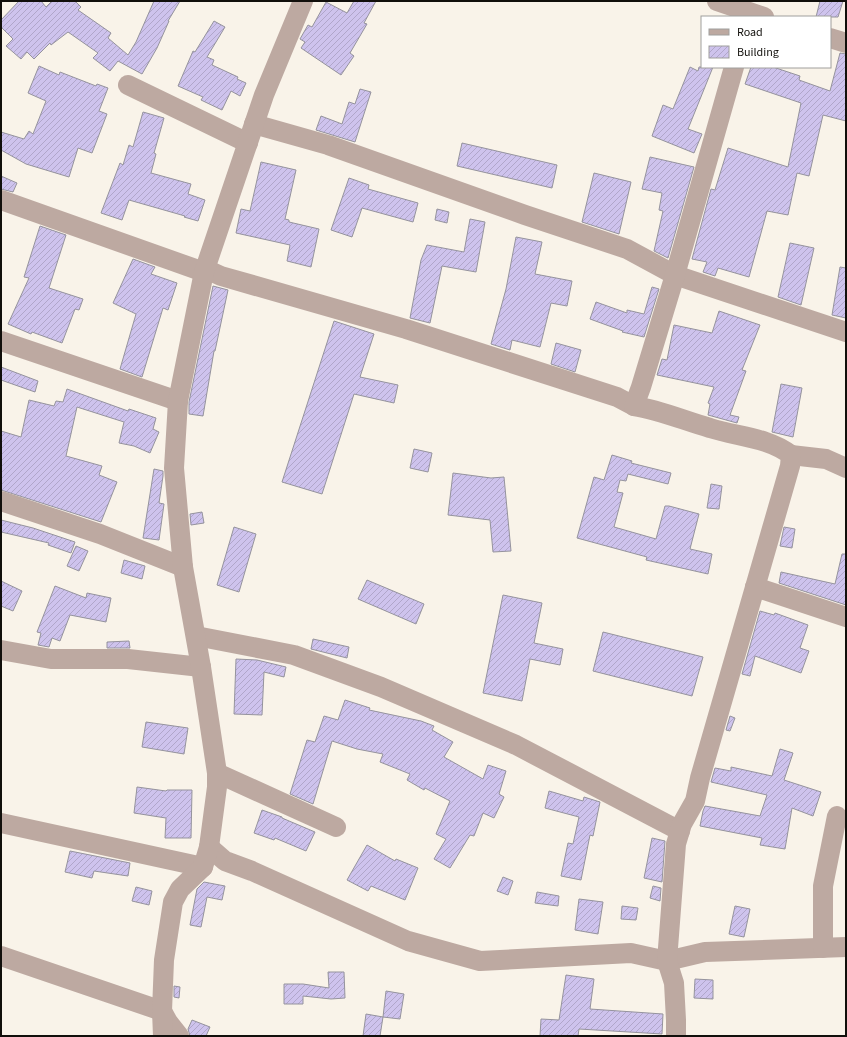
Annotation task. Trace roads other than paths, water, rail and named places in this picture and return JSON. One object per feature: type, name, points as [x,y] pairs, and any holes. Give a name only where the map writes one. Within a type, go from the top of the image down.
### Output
[{"type":"street","points":[[163,1036],[162,1011],[164,960],[173,902],[180,889],[203,867],[209,846],[217,787],[217,773],[201,667],[183,567],[174,468],[178,401],[204,272],[264,95],[303,1]]},
{"type":"street","points":[[717,1],[754,12]]},
{"type":"street","points":[[831,38],[846,43]]},
{"type":"street","points":[[634,406],[675,275],[734,68]]},
{"type":"street","points":[[128,85],[248,142]]},
{"type":"street","points":[[254,124],[328,145],[627,249],[675,275],[846,332]]},
{"type":"street","points":[[1,200],[204,272],[210,271],[221,276],[406,329],[617,397],[634,406],[649,408],[712,429],[758,439],[783,449],[791,455],[826,458],[846,468]]},
{"type":"street","points":[[1,341],[178,401]]},
{"type":"street","points":[[676,1036],[674,984],[667,960],[676,844],[682,824],[696,801],[700,778],[790,466],[791,455]]},
{"type":"street","points":[[1,501],[100,534],[183,567]]},
{"type":"street","points":[[755,587],[846,617]]},
{"type":"street","points":[[196,636],[294,655],[381,687],[516,745],[680,831]]},
{"type":"street","points":[[1,650],[51,659],[128,659],[201,667]]},
{"type":"street","points":[[217,773],[336,826]]},
{"type":"street","points":[[823,948],[823,886],[837,816]]},
{"type":"street","points":[[1,823],[203,867]]},
{"type":"street","points":[[209,846],[224,861],[252,871],[408,941],[480,961],[631,953],[667,960],[704,952],[846,947]]},
{"type":"street","points":[[1,956],[162,1011],[168,1022],[179,1036]]}]
